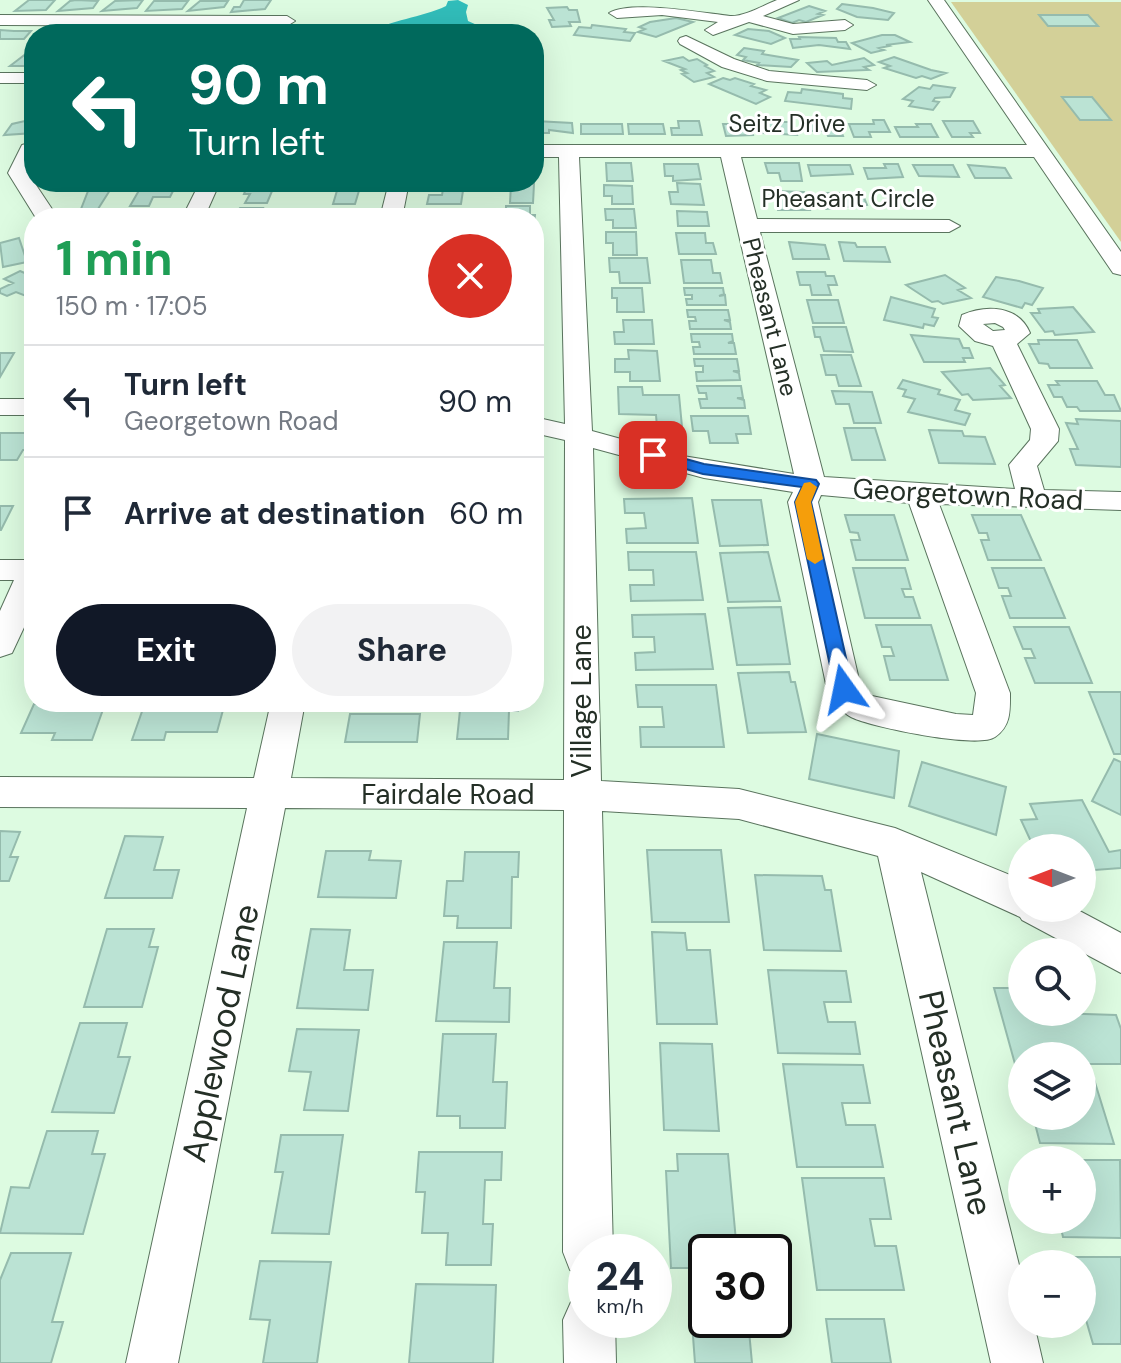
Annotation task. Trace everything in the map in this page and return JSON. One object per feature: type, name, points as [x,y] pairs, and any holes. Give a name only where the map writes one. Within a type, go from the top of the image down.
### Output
[{"type":"street","points":[[739,0],[768,9]]},
{"type":"street","points":[[791,0],[686,41],[728,63],[767,76],[867,85]]},
{"type":"street","points":[[936,0],[1121,268]]},
{"type":"street","points":[[617,13],[644,9],[695,10],[793,29],[845,25]]},
{"type":"street","points":[[0,20],[287,22]]},
{"type":"street","points":[[0,78],[24,78]]},
{"type":"street","points":[[0,149],[24,149]]},
{"type":"street","name":"Pheasant Lane","points":[[729,150],[811,484],[803,502],[844,689],[861,707],[956,728],[981,729],[992,718],[993,693],[921,495]]},
{"type":"street","name":"Seitz Drive","points":[[544,151],[1040,151]]},
{"type":"street","name":"Village Lane","points":[[569,151],[579,434],[588,1234]]},
{"type":"street","points":[[24,163],[18,173],[24,182]]},
{"type":"street","name":"Pheasant Circle","points":[[747,225],[949,226]]},
{"type":"street","points":[[1003,341],[1047,436],[1023,465],[1032,498]]},
{"type":"street","points":[[0,407],[24,407]]},
{"type":"street","name":"Georgetown Road","points":[[544,427],[703,469],[811,484],[921,495],[1121,501]]},
{"type":"street","points":[[0,570],[24,571]]},
{"type":"street","points":[[0,645],[24,593]]},
{"type":"street","name":"Applewood Lane","points":[[152,1363],[286,712]]},
{"type":"street","name":"Fairdale Road","points":[[0,792],[582,795],[739,804],[895,844],[1008,893]]},
{"type":"street","name":"Pheasant Lane","points":[[895,844],[1017,1363]]},
{"type":"street","points":[[1062,922],[1121,954]]},
{"type":"street","points":[[589,1338],[590,1363]]},
{"type":"shaded area","points":[[951,2],[1121,2],[1121,242]]},
{"type":"water","points":[[458,0],[468,5],[468,21],[475,24],[389,24],[436,10],[446,6],[448,1]]},
{"type":"building","points":[[29,0],[55,0],[46,10],[15,11]]},
{"type":"building","points":[[143,0],[137,8],[102,11],[115,1]]},
{"type":"building","points":[[244,0],[271,0],[265,9],[231,12],[234,7],[240,7]]},
{"type":"building","points":[[70,1],[98,1],[93,8],[58,11]]},
{"type":"building","points":[[154,1],[188,1],[182,9],[146,11]]},
{"type":"building","points":[[200,1],[228,1],[224,7],[188,11]]},
{"type":"building","points":[[842,4],[894,13],[888,20],[857,17],[837,9]]},
{"type":"building","points":[[809,6],[825,11],[818,14],[823,15],[806,22],[799,20],[792,23],[778,18]]},
{"type":"building","points":[[547,8],[577,10],[580,22],[552,27],[549,20],[554,20]]},
{"type":"building","points":[[1039,15],[1088,15],[1098,26],[1048,26]]},
{"type":"building","points":[[676,18],[693,22],[656,37],[638,32],[645,29],[639,27],[650,22]]},
{"type":"building","points":[[592,25],[635,33],[630,41],[574,35],[579,27],[591,28]]},
{"type":"building","points":[[748,29],[769,31],[785,38],[771,44],[735,35]]},
{"type":"building","points":[[0,30],[24,31],[24,39],[0,39]]},
{"type":"building","points":[[895,35],[910,42],[886,45],[889,46],[879,48],[884,50],[871,53],[852,43]]},
{"type":"building","points":[[836,38],[838,42],[846,42],[850,49],[819,45],[793,48],[790,39]]},
{"type":"building","points":[[744,48],[798,60],[791,67],[757,65],[759,63],[743,60],[746,57],[737,55]]},
{"type":"building","points":[[24,55],[24,66],[10,66]]},
{"type":"building","points":[[683,57],[689,61],[697,59],[707,65],[714,71],[707,73],[714,77],[694,82],[682,74],[687,73],[681,70],[685,69],[664,61]]},
{"type":"building","points":[[894,57],[946,73],[931,79],[916,78],[884,68],[890,66],[879,62]]},
{"type":"building","points":[[864,58],[874,65],[864,67],[869,70],[817,72],[807,63],[827,61],[832,65]]},
{"type":"building","points":[[723,78],[754,84],[751,86],[766,90],[760,93],[770,97],[756,104],[709,84]]},
{"type":"building","points":[[933,85],[955,88],[950,97],[935,98],[933,101],[939,102],[933,110],[909,106],[913,101],[903,99],[919,87],[930,89]]},
{"type":"building","points":[[802,89],[843,94],[843,98],[852,99],[851,109],[785,101],[788,92],[801,93]]},
{"type":"building","points":[[1062,97],[1092,97],[1111,120],[1080,120]]},
{"type":"building","points":[[837,120],[843,136],[828,136],[826,131],[808,131],[805,121]]},
{"type":"building","points":[[873,120],[884,120],[890,132],[869,132],[871,137],[854,137],[849,124],[874,124]]},
{"type":"building","points":[[24,121],[24,134],[4,135],[12,124]]},
{"type":"building","points":[[544,121],[572,123],[573,133],[549,130],[549,133],[544,133]]},
{"type":"building","points":[[678,121],[699,121],[702,135],[672,135],[671,128],[679,128]]},
{"type":"building","points":[[943,121],[973,121],[980,133],[970,133],[973,137],[952,137]]},
{"type":"building","points":[[760,122],[792,122],[797,135],[763,133]]},
{"type":"building","points":[[581,124],[622,124],[623,134],[581,134]]},
{"type":"building","points":[[628,124],[663,124],[665,134],[629,134]]},
{"type":"building","points":[[723,124],[750,124],[753,135],[726,136]]},
{"type":"building","points":[[916,124],[931,124],[938,137],[900,137],[895,127],[918,127]]},
{"type":"building","points":[[606,163],[631,163],[633,181],[607,181]]},
{"type":"building","points":[[765,163],[799,163],[802,181],[781,181],[779,173],[768,173]]},
{"type":"building","points":[[664,164],[698,164],[701,179],[673,181],[673,176],[665,176]]},
{"type":"building","points":[[884,164],[898,164],[903,177],[868,179],[864,168],[886,168]]},
{"type":"building","points":[[808,165],[850,165],[853,174],[811,176]]},
{"type":"building","points":[[913,165],[953,165],[959,177],[919,176]]},
{"type":"building","points":[[968,165],[1005,168],[1011,178],[975,178]]},
{"type":"building","points":[[677,183],[700,184],[704,205],[671,204],[669,192],[678,192]]},
{"type":"building","points":[[604,185],[632,186],[633,204],[612,204],[612,196],[604,196]]},
{"type":"building","points":[[774,191],[804,192],[810,210],[778,210]]},
{"type":"building","points":[[88,192],[109,192],[99,208],[81,208]]},
{"type":"building","points":[[138,192],[172,192],[170,197],[153,197],[149,206],[130,206]]},
{"type":"building","points":[[272,192],[267,203],[245,203],[250,194],[244,194]]},
{"type":"building","points":[[337,192],[359,192],[355,204],[333,204]]},
{"type":"building","points":[[443,192],[463,192],[461,204],[427,204],[429,195],[442,195]]},
{"type":"building","points":[[511,192],[534,192],[533,203],[510,203]]},
{"type":"building","points":[[821,193],[862,193],[867,205],[826,209]]},
{"type":"building","points":[[506,206],[530,206],[530,208]]},
{"type":"building","points":[[605,209],[634,209],[636,228],[613,228],[613,220],[606,220]]},
{"type":"building","points":[[677,211],[707,212],[709,226],[678,226]]},
{"type":"building","points":[[606,232],[636,232],[637,255],[613,255],[613,243],[606,243]]},
{"type":"building","points":[[676,233],[705,233],[706,243],[713,243],[716,254],[679,254]]},
{"type":"building","points":[[19,238],[24,263],[3,267],[0,243]]},
{"type":"building","points":[[789,242],[825,245],[829,259],[793,259]]},
{"type":"building","points":[[839,242],[855,243],[857,247],[885,247],[890,262],[844,261]]},
{"type":"building","points":[[609,258],[647,258],[650,283],[620,283],[619,272],[610,272]]},
{"type":"building","points":[[681,260],[711,260],[713,273],[720,273],[722,283],[684,283]]},
{"type":"building","points":[[20,271],[24,273],[24,295],[0,293],[0,289],[13,283],[4,279]]},
{"type":"building","points":[[797,272],[825,272],[826,276],[834,276],[837,285],[828,285],[831,295],[812,295],[810,285],[800,285]]},
{"type":"building","points":[[945,275],[965,288],[958,290],[971,298],[943,304],[932,302],[906,285]]},
{"type":"building","points":[[996,277],[1043,288],[1032,305],[1025,303],[1022,308],[983,297]]},
{"type":"building","points":[[612,288],[642,288],[644,312],[617,312],[617,298],[612,298]]},
{"type":"building","points":[[684,288],[723,288],[724,294],[719,296],[725,295],[726,305],[687,305],[686,299],[692,299],[692,295],[685,295]]},
{"type":"building","points":[[891,297],[935,309],[932,317],[938,318],[934,326],[924,324],[923,328],[884,320]]},
{"type":"building","points":[[807,300],[838,300],[844,323],[813,323]]},
{"type":"building","points":[[1073,307],[1094,332],[1055,335],[1053,331],[1045,332],[1031,313],[1040,313],[1038,309]]},
{"type":"building","points":[[687,310],[728,310],[730,320],[724,320],[730,322],[731,329],[690,329],[689,321],[696,321],[695,317],[688,317]]},
{"type":"building","points":[[623,320],[652,320],[654,344],[615,344],[614,332],[624,332]]},
{"type":"building","points":[[813,327],[846,327],[853,352],[824,351]]},
{"type":"building","points":[[691,334],[732,334],[733,341],[728,343],[734,343],[736,354],[694,354],[693,347],[700,347],[699,342],[692,342]]},
{"type":"building","points":[[911,335],[959,339],[963,348],[969,348],[973,358],[963,358],[965,362],[924,362]]},
{"type":"building","points":[[1038,340],[1077,340],[1092,368],[1050,368],[1048,364],[1039,363],[1029,344],[1039,344]]},
{"type":"building","points":[[628,350],[657,351],[660,381],[630,381],[630,372],[615,372],[615,359],[629,359]]},
{"type":"building","points":[[0,353],[14,353],[0,377]]},
{"type":"building","points":[[821,355],[851,355],[861,386],[839,386],[836,375],[826,375]]},
{"type":"building","points":[[694,359],[737,359],[739,371],[733,371],[739,373],[740,380],[697,381],[696,372],[703,372],[703,366],[695,366]]},
{"type":"building","points":[[990,368],[1005,385],[1000,386],[1011,398],[973,400],[968,394],[962,395],[942,372]]},
{"type":"building","points":[[903,380],[940,390],[938,394],[960,400],[955,410],[970,414],[965,425],[908,412],[915,399],[903,396],[906,390],[898,388]]},
{"type":"building","points":[[1056,381],[1097,381],[1105,395],[1114,395],[1121,411],[1080,411],[1077,407],[1067,407],[1062,397],[1054,397],[1048,385],[1059,385]]},
{"type":"building","points":[[697,386],[741,386],[743,398],[737,398],[744,400],[745,408],[701,408],[699,399],[707,399],[706,393],[699,393]]},
{"type":"building","points":[[618,387],[642,387],[643,395],[679,395],[682,427],[657,427],[656,415],[619,414]]},
{"type":"building","points":[[832,391],[872,392],[881,423],[854,423],[849,404],[836,404]]},
{"type":"building","points":[[691,416],[748,416],[751,434],[736,434],[738,443],[710,443],[708,431],[693,431]]},
{"type":"building","points":[[1076,419],[1121,421],[1121,467],[1076,465],[1070,449],[1078,449],[1066,423],[1078,424]]},
{"type":"building","points":[[844,428],[875,428],[885,460],[852,460]]},
{"type":"building","points":[[929,430],[962,431],[964,436],[985,437],[995,464],[939,463]]},
{"type":"building","points":[[0,433],[24,433],[24,450],[17,460],[0,460]]},
{"type":"building","points":[[692,498],[698,543],[627,543],[626,529],[646,528],[644,513],[625,513],[624,499]]},
{"type":"building","points":[[712,500],[761,500],[768,545],[720,546]]},
{"type":"building","points":[[0,506],[13,506],[1,530],[0,530]]},
{"type":"building","points":[[845,515],[894,515],[908,560],[856,560],[851,540],[860,540],[858,533],[850,532]]},
{"type":"building","points":[[972,515],[1021,515],[1041,560],[988,560],[981,540],[989,540],[987,533],[979,533]]},
{"type":"building","points":[[628,552],[696,552],[703,600],[631,601],[630,585],[654,585],[653,570],[629,570]]},
{"type":"building","points":[[768,552],[780,601],[728,602],[720,553]]},
{"type":"building","points":[[853,568],[905,568],[911,589],[902,589],[905,597],[913,597],[920,618],[865,618]]},
{"type":"building","points":[[992,568],[1044,568],[1065,618],[1010,618],[1002,596],[1011,596],[1008,588],[999,588]]},
{"type":"building","points":[[781,607],[790,664],[737,665],[728,608]]},
{"type":"building","points":[[705,614],[713,669],[636,670],[635,653],[655,652],[654,637],[633,637],[632,615]]},
{"type":"building","points":[[876,625],[931,625],[948,680],[890,680],[884,656],[894,656],[891,647],[882,647]]},
{"type":"building","points":[[1014,627],[1069,627],[1092,683],[1035,683],[1025,658],[1035,658],[1031,649],[1023,649]]},
{"type":"building","points":[[789,672],[791,682],[795,682],[806,732],[748,733],[738,673]]},
{"type":"building","points":[[636,685],[716,685],[724,747],[641,747],[640,727],[664,727],[662,707],[638,707]]},
{"type":"building","points":[[1089,692],[1121,692],[1121,754],[1114,754]]},
{"type":"building","points":[[30,712],[102,712],[92,740],[52,740],[55,733],[21,733]]},
{"type":"building","points":[[142,712],[222,712],[217,732],[166,732],[164,740],[132,740]]},
{"type":"building","points":[[460,712],[509,712],[508,739],[457,739]]},
{"type":"building","points":[[350,714],[420,714],[417,742],[345,742]]},
{"type":"building","points":[[817,734],[899,751],[894,798],[809,779]]},
{"type":"building","points":[[1114,759],[1121,762],[1121,815],[1092,801]]},
{"type":"building","points":[[922,762],[1006,787],[996,835],[909,806]]},
{"type":"building","points":[[1082,800],[1109,852],[1121,850],[1121,868],[1096,870],[1096,834],[1028,834],[1021,820],[1037,819],[1030,804]]},
{"type":"building","points":[[0,831],[20,832],[10,857],[18,857],[9,881],[0,881]]},
{"type":"building","points":[[125,836],[163,837],[154,870],[179,870],[172,898],[105,898]]},
{"type":"building","points":[[647,850],[721,850],[729,922],[652,922]]},
{"type":"building","points":[[326,851],[371,851],[369,860],[401,861],[396,898],[318,897]]},
{"type":"building","points":[[465,852],[519,852],[518,877],[512,877],[511,928],[457,928],[458,916],[444,916],[447,881],[463,881]]},
{"type":"building","points":[[755,875],[822,876],[825,890],[831,890],[841,951],[764,950]]},
{"type":"building","points":[[107,929],[154,929],[149,947],[158,947],[142,1007],[84,1007]]},
{"type":"building","points":[[311,929],[350,930],[344,970],[373,970],[368,1010],[297,1008]]},
{"type":"building","points":[[652,932],[685,933],[687,950],[710,950],[717,1024],[657,1024]]},
{"type":"building","points":[[444,942],[497,942],[494,988],[510,988],[509,1022],[436,1021]]},
{"type":"building","points":[[768,970],[846,971],[851,1002],[824,1002],[828,1022],[855,1022],[860,1054],[778,1053]]},
{"type":"building","points":[[994,988],[1008,988],[1008,1026],[1096,1026],[1096,1014],[1116,1015],[1121,1029],[1121,1064],[1096,1064],[1096,1042],[1009,1042]]},
{"type":"building","points":[[80,1023],[127,1023],[118,1057],[130,1057],[114,1113],[52,1112]]},
{"type":"building","points":[[297,1029],[359,1030],[348,1111],[304,1110],[311,1072],[289,1071]]},
{"type":"building","points":[[443,1034],[496,1034],[493,1082],[507,1082],[505,1128],[460,1128],[460,1116],[437,1116]]},
{"type":"building","points":[[660,1043],[712,1044],[719,1131],[664,1130]]},
{"type":"building","points":[[783,1064],[863,1065],[870,1103],[842,1103],[846,1125],[875,1125],[883,1167],[797,1167]]},
{"type":"building","points":[[1096,1086],[1114,1144],[1040,1143],[1037,1130],[1096,1130]]},
{"type":"building","points":[[47,1131],[98,1131],[92,1154],[105,1154],[83,1234],[0,1233],[11,1187],[29,1188]]},
{"type":"building","points":[[281,1135],[343,1135],[329,1234],[272,1233],[283,1172],[275,1172]]},
{"type":"building","points":[[419,1152],[502,1152],[501,1180],[485,1180],[483,1224],[493,1224],[491,1265],[446,1265],[448,1233],[422,1233],[425,1192],[416,1192]]},
{"type":"building","points":[[677,1154],[728,1154],[735,1234],[688,1234],[688,1268],[672,1268],[666,1171],[678,1171]]},
{"type":"building","points":[[1096,1160],[1120,1160],[1121,1238],[1063,1237],[1062,1234],[1096,1234]]},
{"type":"building","points":[[802,1178],[884,1178],[891,1219],[870,1219],[875,1246],[896,1246],[904,1290],[817,1290]]},
{"type":"building","points":[[11,1253],[71,1253],[52,1322],[63,1322],[51,1363],[0,1363],[0,1280]]},
{"type":"building","points":[[1096,1257],[1121,1257],[1121,1344],[1093,1344],[1091,1338],[1096,1338]]},
{"type":"building","points":[[260,1261],[331,1262],[317,1363],[263,1363],[270,1320],[250,1319]]},
{"type":"building","points":[[416,1284],[496,1285],[493,1363],[409,1363]]},
{"type":"building","points":[[826,1319],[884,1319],[891,1363],[832,1363]]},
{"type":"building","points":[[693,1338],[750,1338],[752,1363],[695,1363]]},
{"type":"slow traffic","points":[[810,487],[803,502],[815,559]]},
{"type":"route","points":[[653,455],[703,469],[811,484],[803,502],[844,689]]}]
